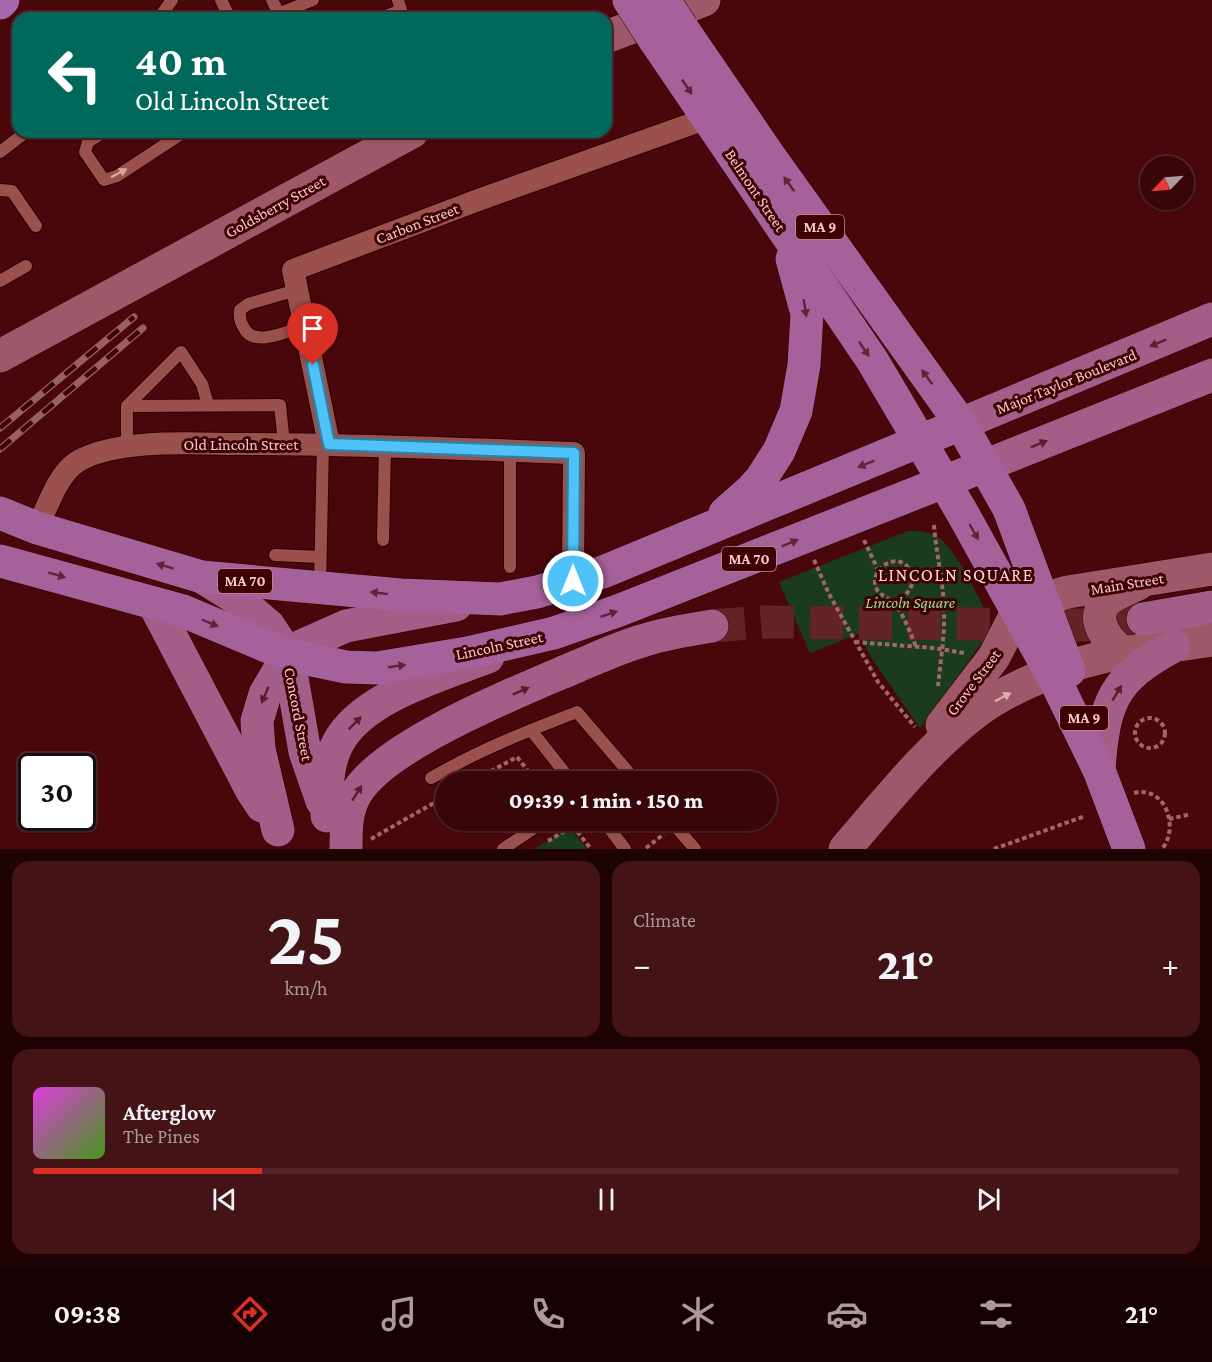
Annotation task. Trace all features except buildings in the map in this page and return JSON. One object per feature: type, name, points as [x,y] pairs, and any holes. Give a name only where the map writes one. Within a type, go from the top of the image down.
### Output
[{"type":"highway","name":"Belmont Street","points":[[629,0],[668,34],[768,154],[961,424]]},
{"type":"highway","name":"Belmont Street","points":[[664,0],[668,34],[708,118],[872,360],[920,441]]},
{"type":"highway","points":[[682,539],[723,514],[752,490],[778,451],[795,411],[804,364],[807,314],[784,231]]},
{"type":"highway","name":"Major Taylor Boulevard","points":[[920,441],[961,424]]},
{"type":"highway","name":"MA 9","points":[[961,424],[1009,509],[1030,606]]},
{"type":"highway","name":"MA 9","points":[[920,441],[944,482],[1030,606],[1060,670],[1129,849]]},
{"type":"highway","name":"MA 70","points":[[0,513],[37,528],[202,577],[320,572],[401,595],[500,599],[537,592],[603,572],[920,441]]},
{"type":"highway","name":"Lincoln Street","points":[[0,561],[183,611],[288,655],[346,667],[377,668],[467,653],[554,633],[620,610],[984,466]]},
{"type":"main road","points":[[612,35],[704,0]]},
{"type":"main road","name":"Goldsberry Street","points":[[0,356],[401,138]]},
{"type":"main road","name":"Goldsberry Street","points":[[0,339],[139,281]]},
{"type":"main road","name":"Major Taylor Boulevard","points":[[961,424],[1212,319]]},
{"type":"main road","points":[[984,466],[1212,375]]},
{"type":"main road","name":"Main Street","points":[[1030,606],[1068,592],[1212,569]]},
{"type":"main road","name":"Concord Street","points":[[202,577],[239,600],[268,626],[288,655],[305,752],[327,816],[352,846]]},
{"type":"main road","points":[[1124,654],[1110,643],[1103,632],[1100,617],[1103,605],[1145,580]]},
{"type":"main road","points":[[283,840],[258,748],[257,720],[265,694],[288,655],[301,646],[346,626],[446,606],[500,599]]},
{"type":"main road","points":[[154,604],[252,791],[283,840]]},
{"type":"main road","name":"Grove Street","points":[[910,774],[945,720],[1030,606]]},
{"type":"main road","points":[[1143,619],[1212,607]]},
{"type":"main road","points":[[352,846],[346,826],[350,805],[364,783],[392,758],[431,735],[503,699],[611,652],[645,640],[712,626]]},
{"type":"main road","points":[[327,816],[330,766],[338,743],[354,723],[379,704],[412,687],[554,633]]},
{"type":"main road","points":[[1060,670],[1102,657],[1212,640]]},
{"type":"main road","points":[[1099,770],[1101,734],[1105,716],[1114,697],[1133,671],[1174,646]]},
{"type":"main road","name":"Grove Street","points":[[845,849],[910,774],[952,732],[1000,698],[1060,670]]},
{"type":"street","name":"Carbon Street","points":[[326,444],[293,270],[481,199],[708,118]]},
{"type":"street","name":"Old Lincoln Street","points":[[37,528],[59,481],[72,465],[96,454],[127,448],[160,444],[326,444],[574,453],[573,581]]},
{"type":"lane","points":[[396,12],[401,10],[398,0]]},
{"type":"lane","points":[[283,12],[306,1]]},
{"type":"lane","points":[[0,152],[18,138]]},
{"type":"lane","points":[[94,138],[88,142],[85,152],[104,180],[117,176],[174,138]]},
{"type":"lane","points":[[0,190],[12,191],[36,226]]},
{"type":"lane","points":[[0,282],[26,266]]},
{"type":"lane","points":[[297,290],[248,304],[240,310],[239,316],[246,333],[252,338],[305,326]]},
{"type":"lane","points":[[127,448],[127,406],[182,352],[202,384],[207,405]]},
{"type":"lane","points":[[127,406],[280,405],[284,444]]},
{"type":"lane","points":[[275,555],[320,572],[326,444]]},
{"type":"lane","points":[[383,540],[386,446]]},
{"type":"lane","points":[[510,451],[510,567]]},
{"type":"lane","points":[[431,778],[466,757],[577,712],[628,771]]},
{"type":"lane","points":[[531,730],[563,771]]},
{"type":"lane","points":[[503,849],[530,831]]},
{"type":"lane","points":[[611,831],[625,849]]},
{"type":"lane","points":[[679,831],[695,849]]},
{"type":"path","points":[[854,517],[878,570]]},
{"type":"path","points":[[934,525],[944,613],[938,693]]},
{"type":"path","points":[[806,537],[825,586],[878,682],[922,734]]},
{"type":"path","points":[[894,603],[904,598],[912,588],[914,578],[909,568],[902,562],[894,561],[878,570],[875,579],[880,594],[894,603],[915,647]]},
{"type":"path","points":[[855,641],[968,654]]},
{"type":"path","points":[[1149,717],[1162,723],[1166,732],[1159,745],[1146,747],[1137,741],[1135,731],[1139,721],[1149,717]]},
{"type":"path","points":[[491,771],[517,757],[528,771]]},
{"type":"path","points":[[1129,794],[1138,792],[1154,795],[1161,801],[1169,819],[1171,833],[1162,849]]},
{"type":"path","points":[[352,846],[435,802]]},
{"type":"path","points":[[415,813],[419,819]]},
{"type":"path","points":[[1169,819],[1191,814]]},
{"type":"path","points":[[993,849],[1085,816]]},
{"type":"path","points":[[543,844],[561,831]]},
{"type":"path","points":[[577,831],[591,849]]},
{"type":"path","points":[[646,848],[654,842]]},
{"type":"green space","name":"Lincoln Square","points":[[908,531],[929,533],[944,542],[959,562],[990,620],[989,633],[920,728],[874,662],[858,634],[810,653],[779,582]]},
{"type":"green space","points":[[565,831],[572,831],[587,849],[534,849]]},
{"type":"tunnel","points":[[712,626],[763,622],[1082,625],[1143,619]]},
{"type":"railway","points":[[0,428],[134,317]]},
{"type":"railway","points":[[0,449],[143,328]]},
{"type":"district","name":"LINCOLN SQUARE","points":[[956,575]]},
{"type":"route","points":[[313,365],[329,444],[574,453],[573,581]]}]
